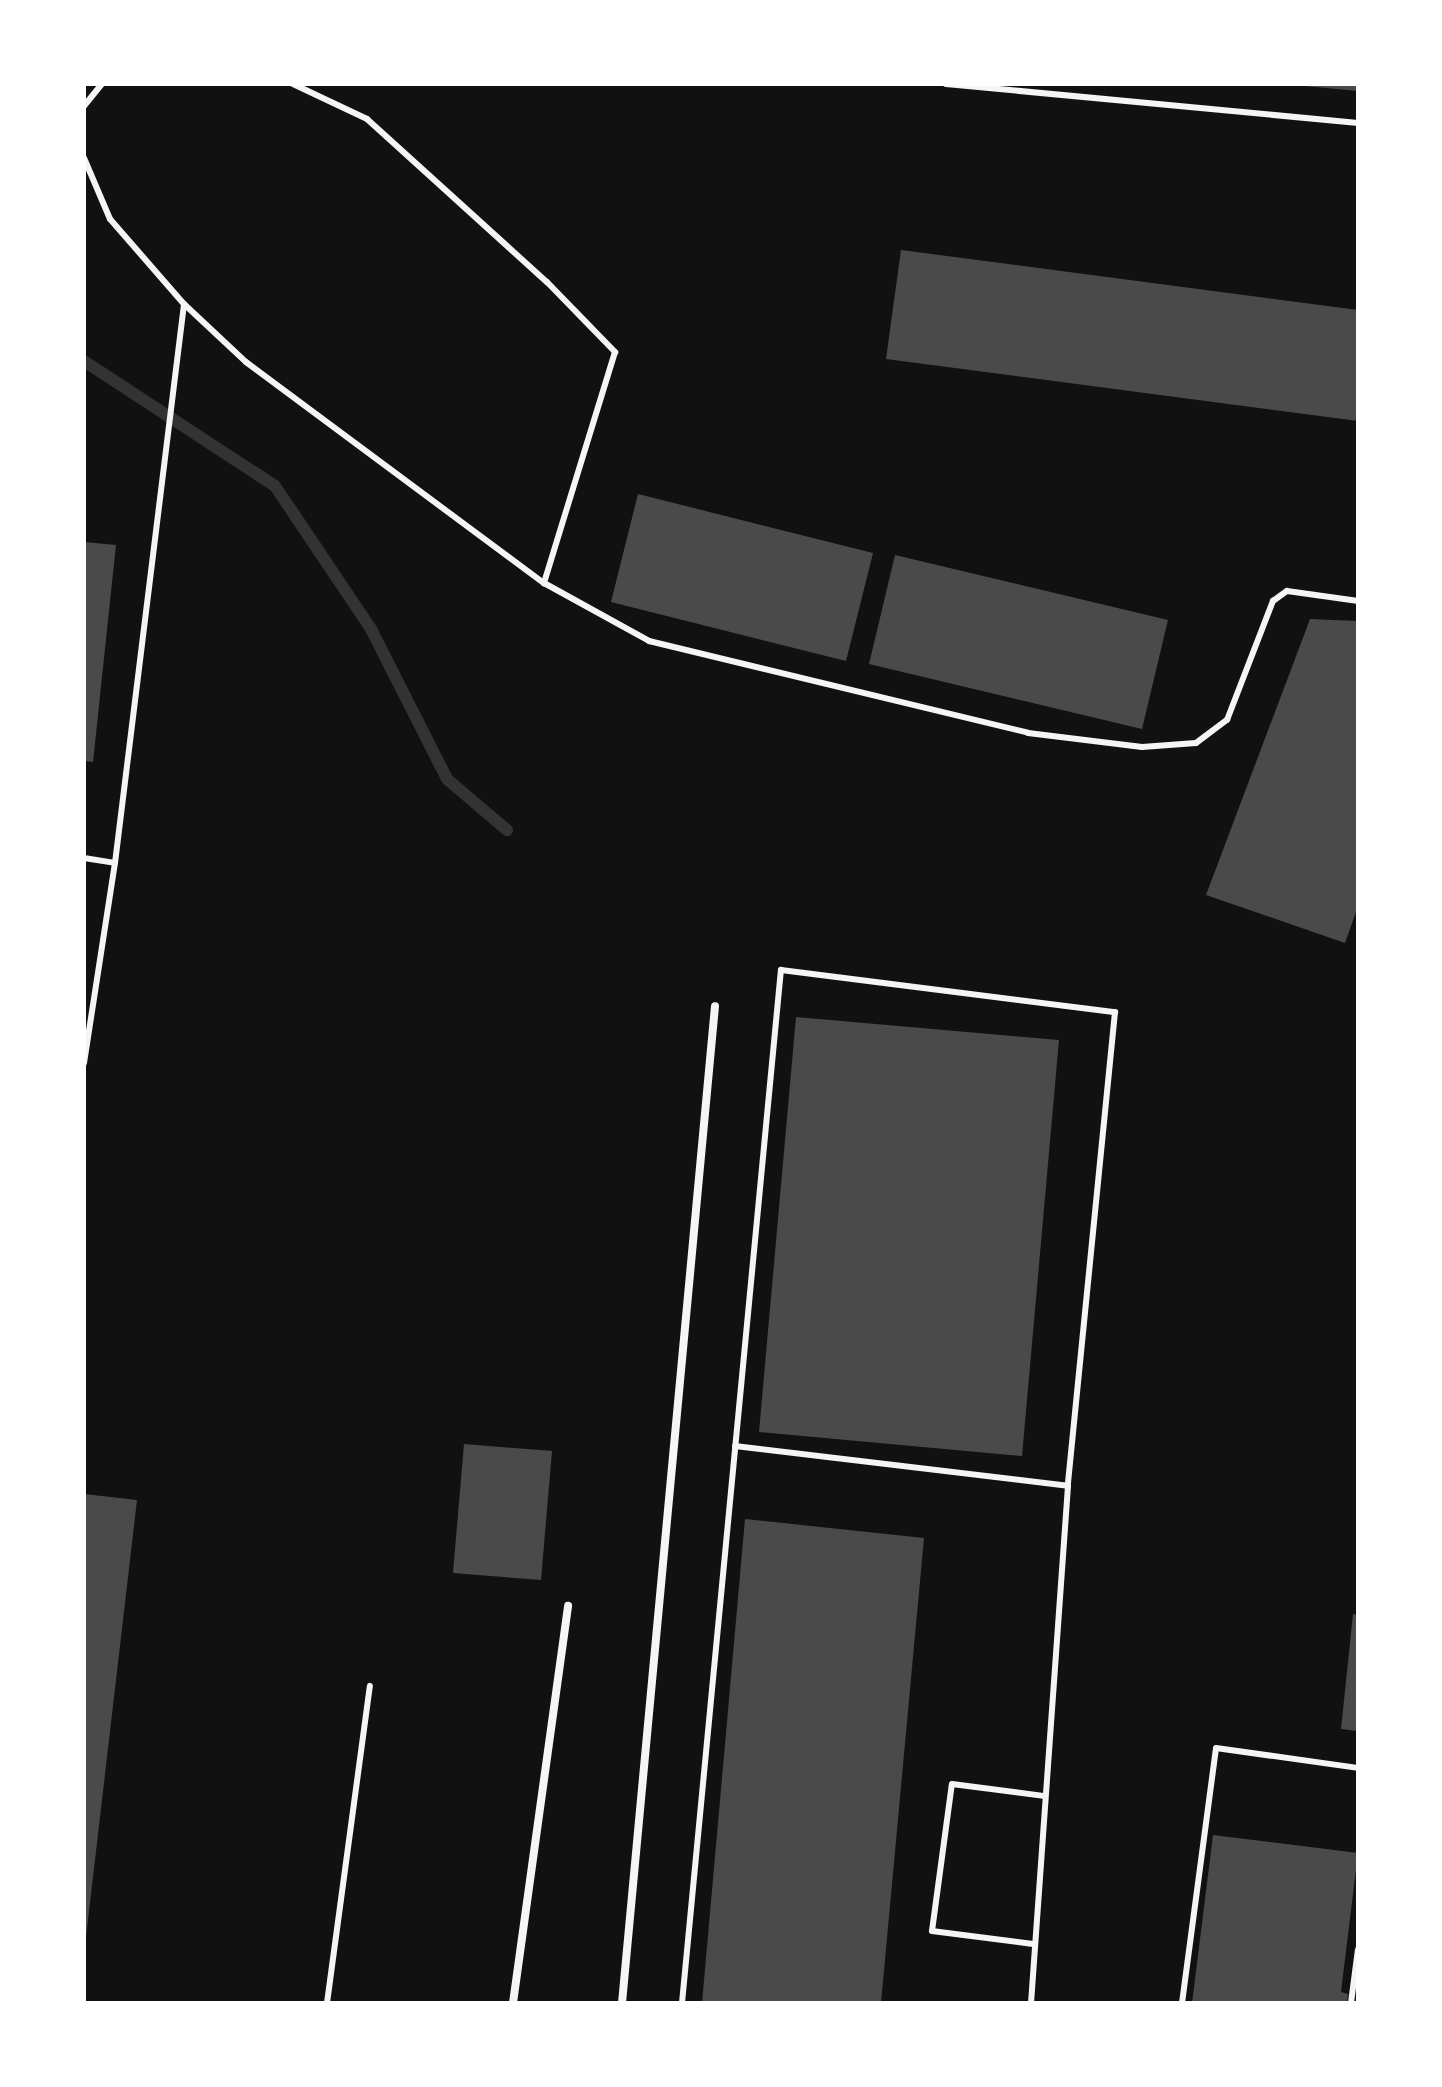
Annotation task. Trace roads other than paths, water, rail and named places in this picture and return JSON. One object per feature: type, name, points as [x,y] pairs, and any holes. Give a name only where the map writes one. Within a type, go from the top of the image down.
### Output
[{"type":"street","points":[[622,2003],[715,1006]]},
{"type":"street","points":[[513,2003],[568,1606]]},
{"type":"lane","points":[[84,106],[102,84]]},
{"type":"lane","points":[[293,84],[367,119],[547,282],[615,352],[544,583]]},
{"type":"lane","points":[[946,84],[1358,123]]},
{"type":"lane","points":[[84,158],[110,219],[184,304],[246,362],[544,583],[649,641],[1028,733],[1142,747],[1196,743],[1227,720],[1273,601],[1287,591],[1358,601]]},
{"type":"lane","points":[[84,1063],[115,863],[184,304]]},
{"type":"lane","points":[[84,858],[115,863]]},
{"type":"lane","points":[[682,2003],[781,970],[1115,1012],[1068,1486],[1031,2003]]},
{"type":"lane","points":[[735,1446],[1068,1486]]},
{"type":"lane","points":[[327,2003],[370,1686]]},
{"type":"lane","points":[[1182,2003],[1216,1748],[1358,1768]]},
{"type":"lane","points":[[1033,1944],[932,1931],[952,1784],[1045,1796]]},
{"type":"lane","points":[[1351,2003],[1358,1949]]},
{"type":"waterway","points":[[84,361],[275,486],[371,629],[447,779],[507,830]]}]
